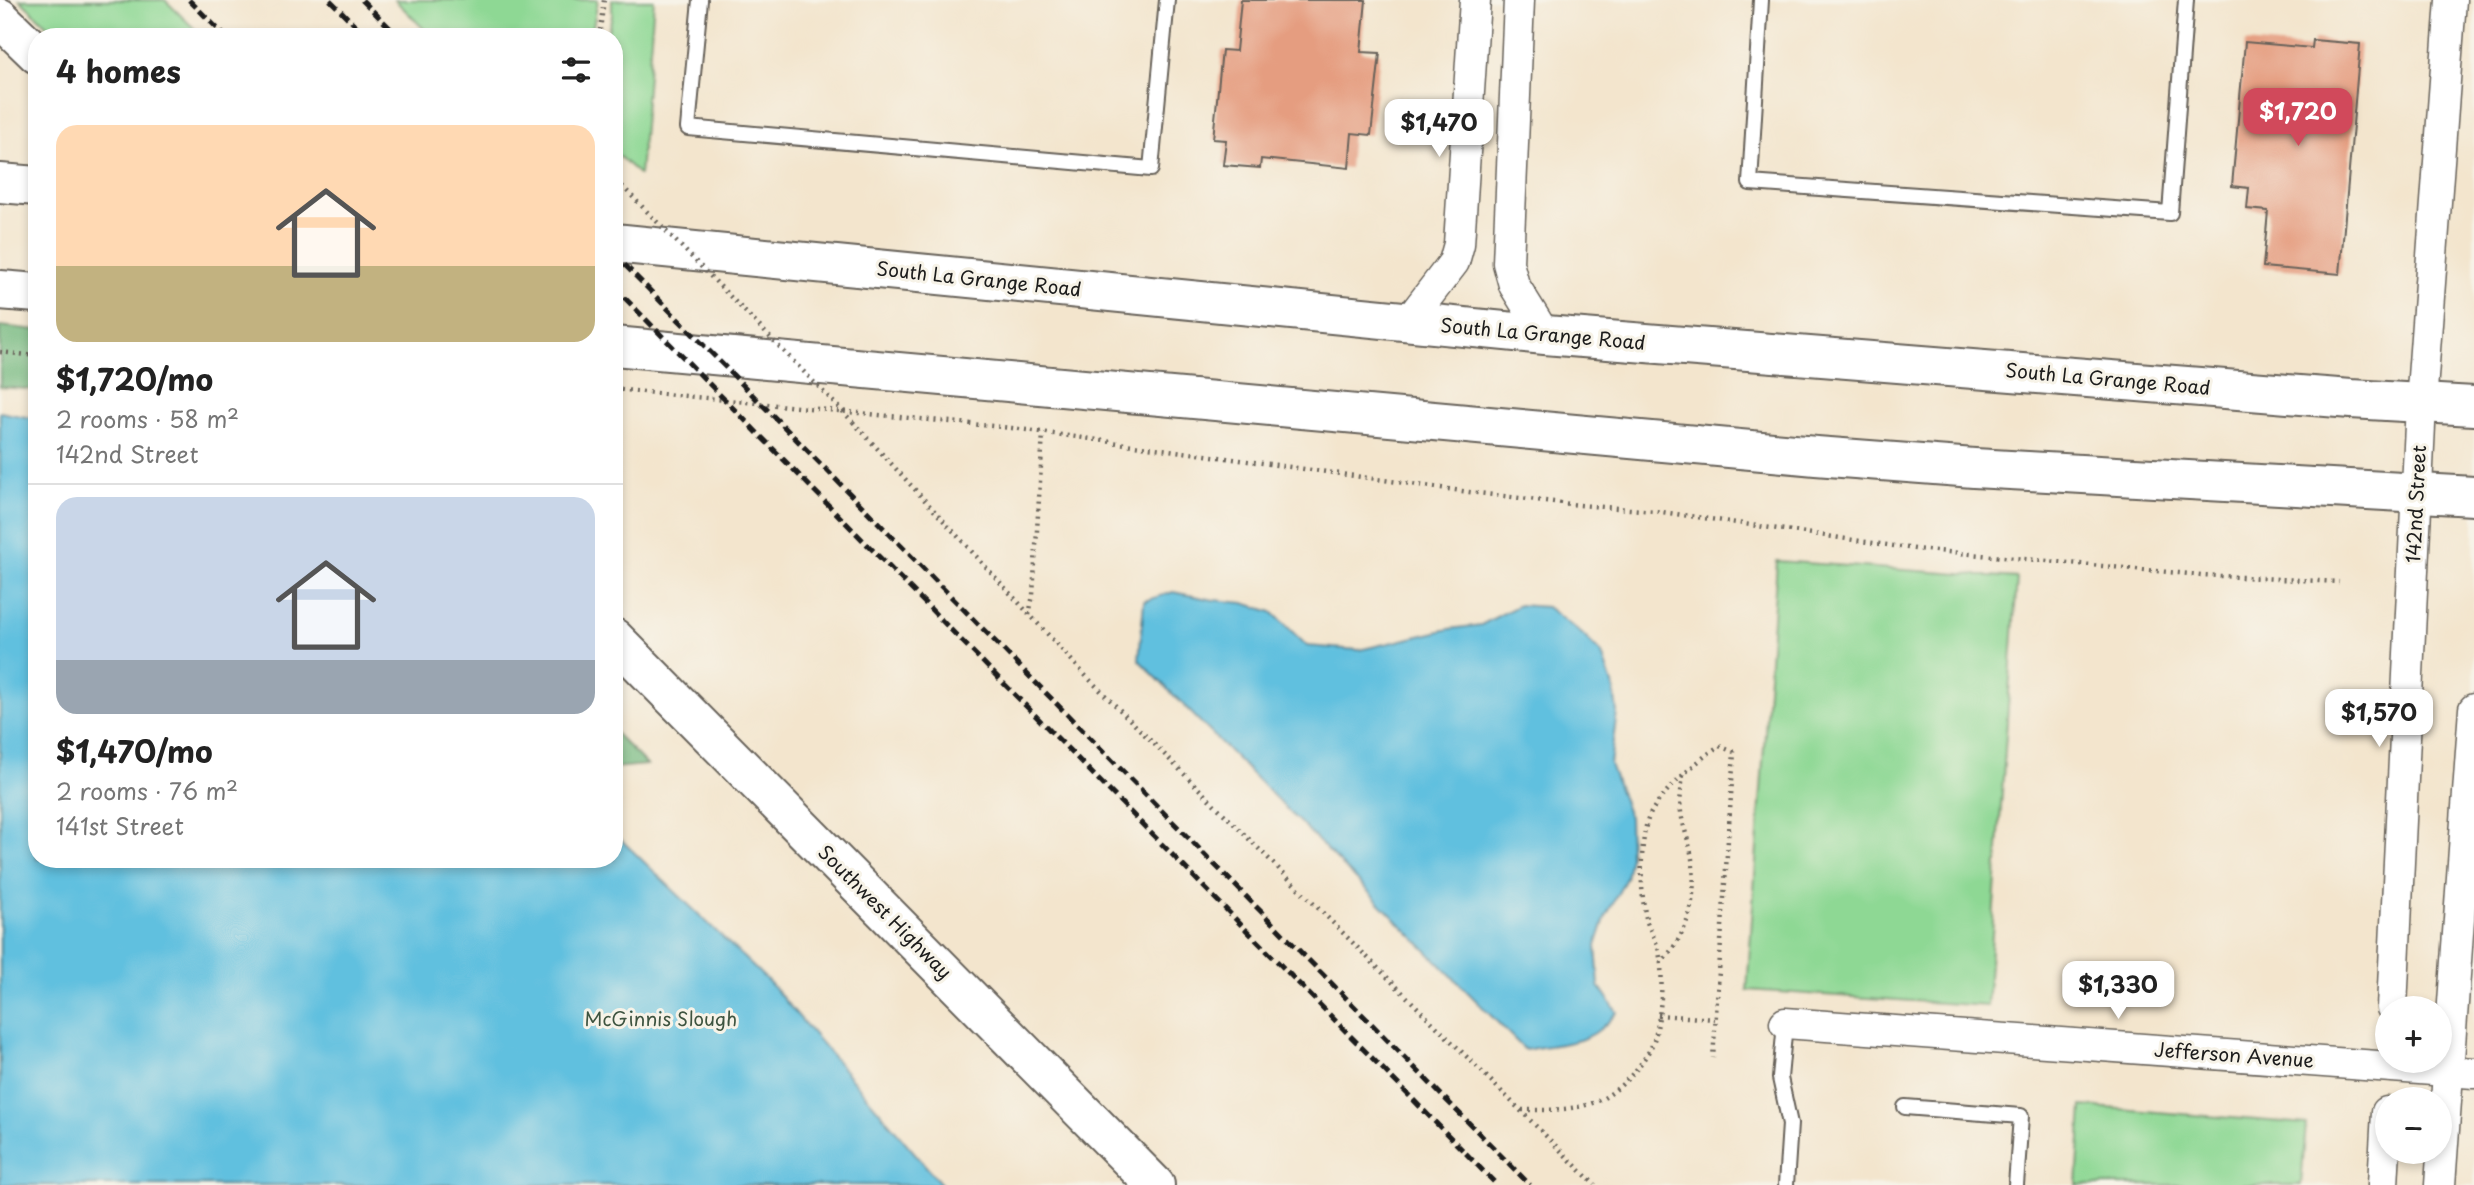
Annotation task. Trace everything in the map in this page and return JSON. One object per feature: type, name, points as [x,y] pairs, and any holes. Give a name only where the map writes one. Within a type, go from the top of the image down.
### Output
[{"type":"main road","points":[[0,18],[28,45]]},
{"type":"main road","points":[[0,183],[28,185]]},
{"type":"main road","name":"South La Grange Road","points":[[623,244],[1545,335],[2474,406]]},
{"type":"main road","points":[[0,290],[28,292]]},
{"type":"main road","points":[[623,347],[1816,456],[1974,468],[2474,496]]},
{"type":"main road","name":"Southwest Highway","points":[[623,647],[1155,1185]]},
{"type":"street","points":[[1408,322],[1454,262],[1459,244],[1475,0]]},
{"type":"street","points":[[1519,0],[1508,263],[1514,285],[1545,335]]},
{"type":"street","name":"142nd Street","points":[[2393,996],[2421,404],[2451,0]]},
{"type":"street","points":[[2440,1185],[2461,1072],[2474,709]]},
{"type":"street","name":"Jefferson Avenue","points":[[1785,1023],[2375,1062]]},
{"type":"street","points":[[2383,1185],[2384,1164]]},
{"type":"lane","points":[[700,0],[688,128],[1151,169],[1167,0]]},
{"type":"lane","points":[[1761,0],[1750,183],[2170,213],[2186,0]]},
{"type":"lane","points":[[1785,1023],[1780,1078],[1790,1124],[1786,1185]]},
{"type":"lane","points":[[1905,1107],[2021,1116],[2016,1185]]},
{"type":"path","points":[[599,28],[604,0]]},
{"type":"path","points":[[623,187],[853,422],[1028,616],[1595,1185]]},
{"type":"path","points":[[0,352],[28,355]]},
{"type":"path","points":[[623,390],[1043,433],[1469,492],[1655,511],[1915,549],[2200,575],[2339,582]]},
{"type":"path","points":[[1028,616],[1033,595],[1043,433]]},
{"type":"path","points":[[1521,1110],[1564,1110],[1600,1100],[1630,1079],[1654,1039],[1661,989],[1659,952],[1646,918],[1642,868],[1647,820],[1683,774],[1695,762],[1719,746],[1734,752],[1713,1058]]},
{"type":"path","points":[[1660,964],[1683,935],[1693,890],[1692,859],[1681,810],[1683,774]]},
{"type":"path","points":[[1658,1015],[1715,1019]]},
{"type":"green space","points":[[20,0],[165,0],[194,28],[50,28]]},
{"type":"green space","points":[[395,0],[598,0],[593,28],[423,28]]},
{"type":"green space","points":[[612,0],[654,0],[640,175],[623,160],[623,28],[609,28]]},
{"type":"green space","points":[[0,326],[28,329],[28,389],[0,387]]},
{"type":"green space","points":[[1777,561],[2017,578],[1987,1006],[1747,990]]},
{"type":"green space","points":[[623,741],[647,765],[623,767]]},
{"type":"green space","points":[[2082,1106],[2306,1124],[2301,1185],[2077,1185]]},
{"type":"water","name":"McGinnis Slough","points":[[0,412],[28,417],[28,868],[623,868],[623,842],[770,983],[942,1185],[0,1185]]},
{"type":"water","points":[[1173,592],[1244,603],[1272,612],[1307,646],[1359,650],[1449,629],[1481,625],[1519,605],[1547,607],[1582,634],[1602,654],[1614,690],[1617,712],[1610,764],[1629,817],[1630,857],[1626,878],[1605,918],[1596,946],[1599,986],[1617,1012],[1607,1024],[1597,1032],[1576,1041],[1525,1050],[1139,660],[1144,601]]},
{"type":"building","points":[[1241,0],[1366,0],[1361,52],[1380,53],[1371,135],[1352,133],[1349,168],[1261,159],[1260,168],[1223,165],[1226,140],[1213,139],[1222,50],[1236,51]]},
{"type":"building","points":[[2313,40],[2360,44],[2340,274],[2263,267],[2268,211],[2247,209],[2249,188],[2232,186],[2245,42],[2312,48]]},
{"type":"railway","points":[[189,0],[217,28]]},
{"type":"railway","points":[[330,0],[358,28]]},
{"type":"railway","points":[[362,0],[390,28]]},
{"type":"railway","points":[[623,263],[1530,1185]]},
{"type":"railway","points":[[623,296],[1497,1185]]}]
